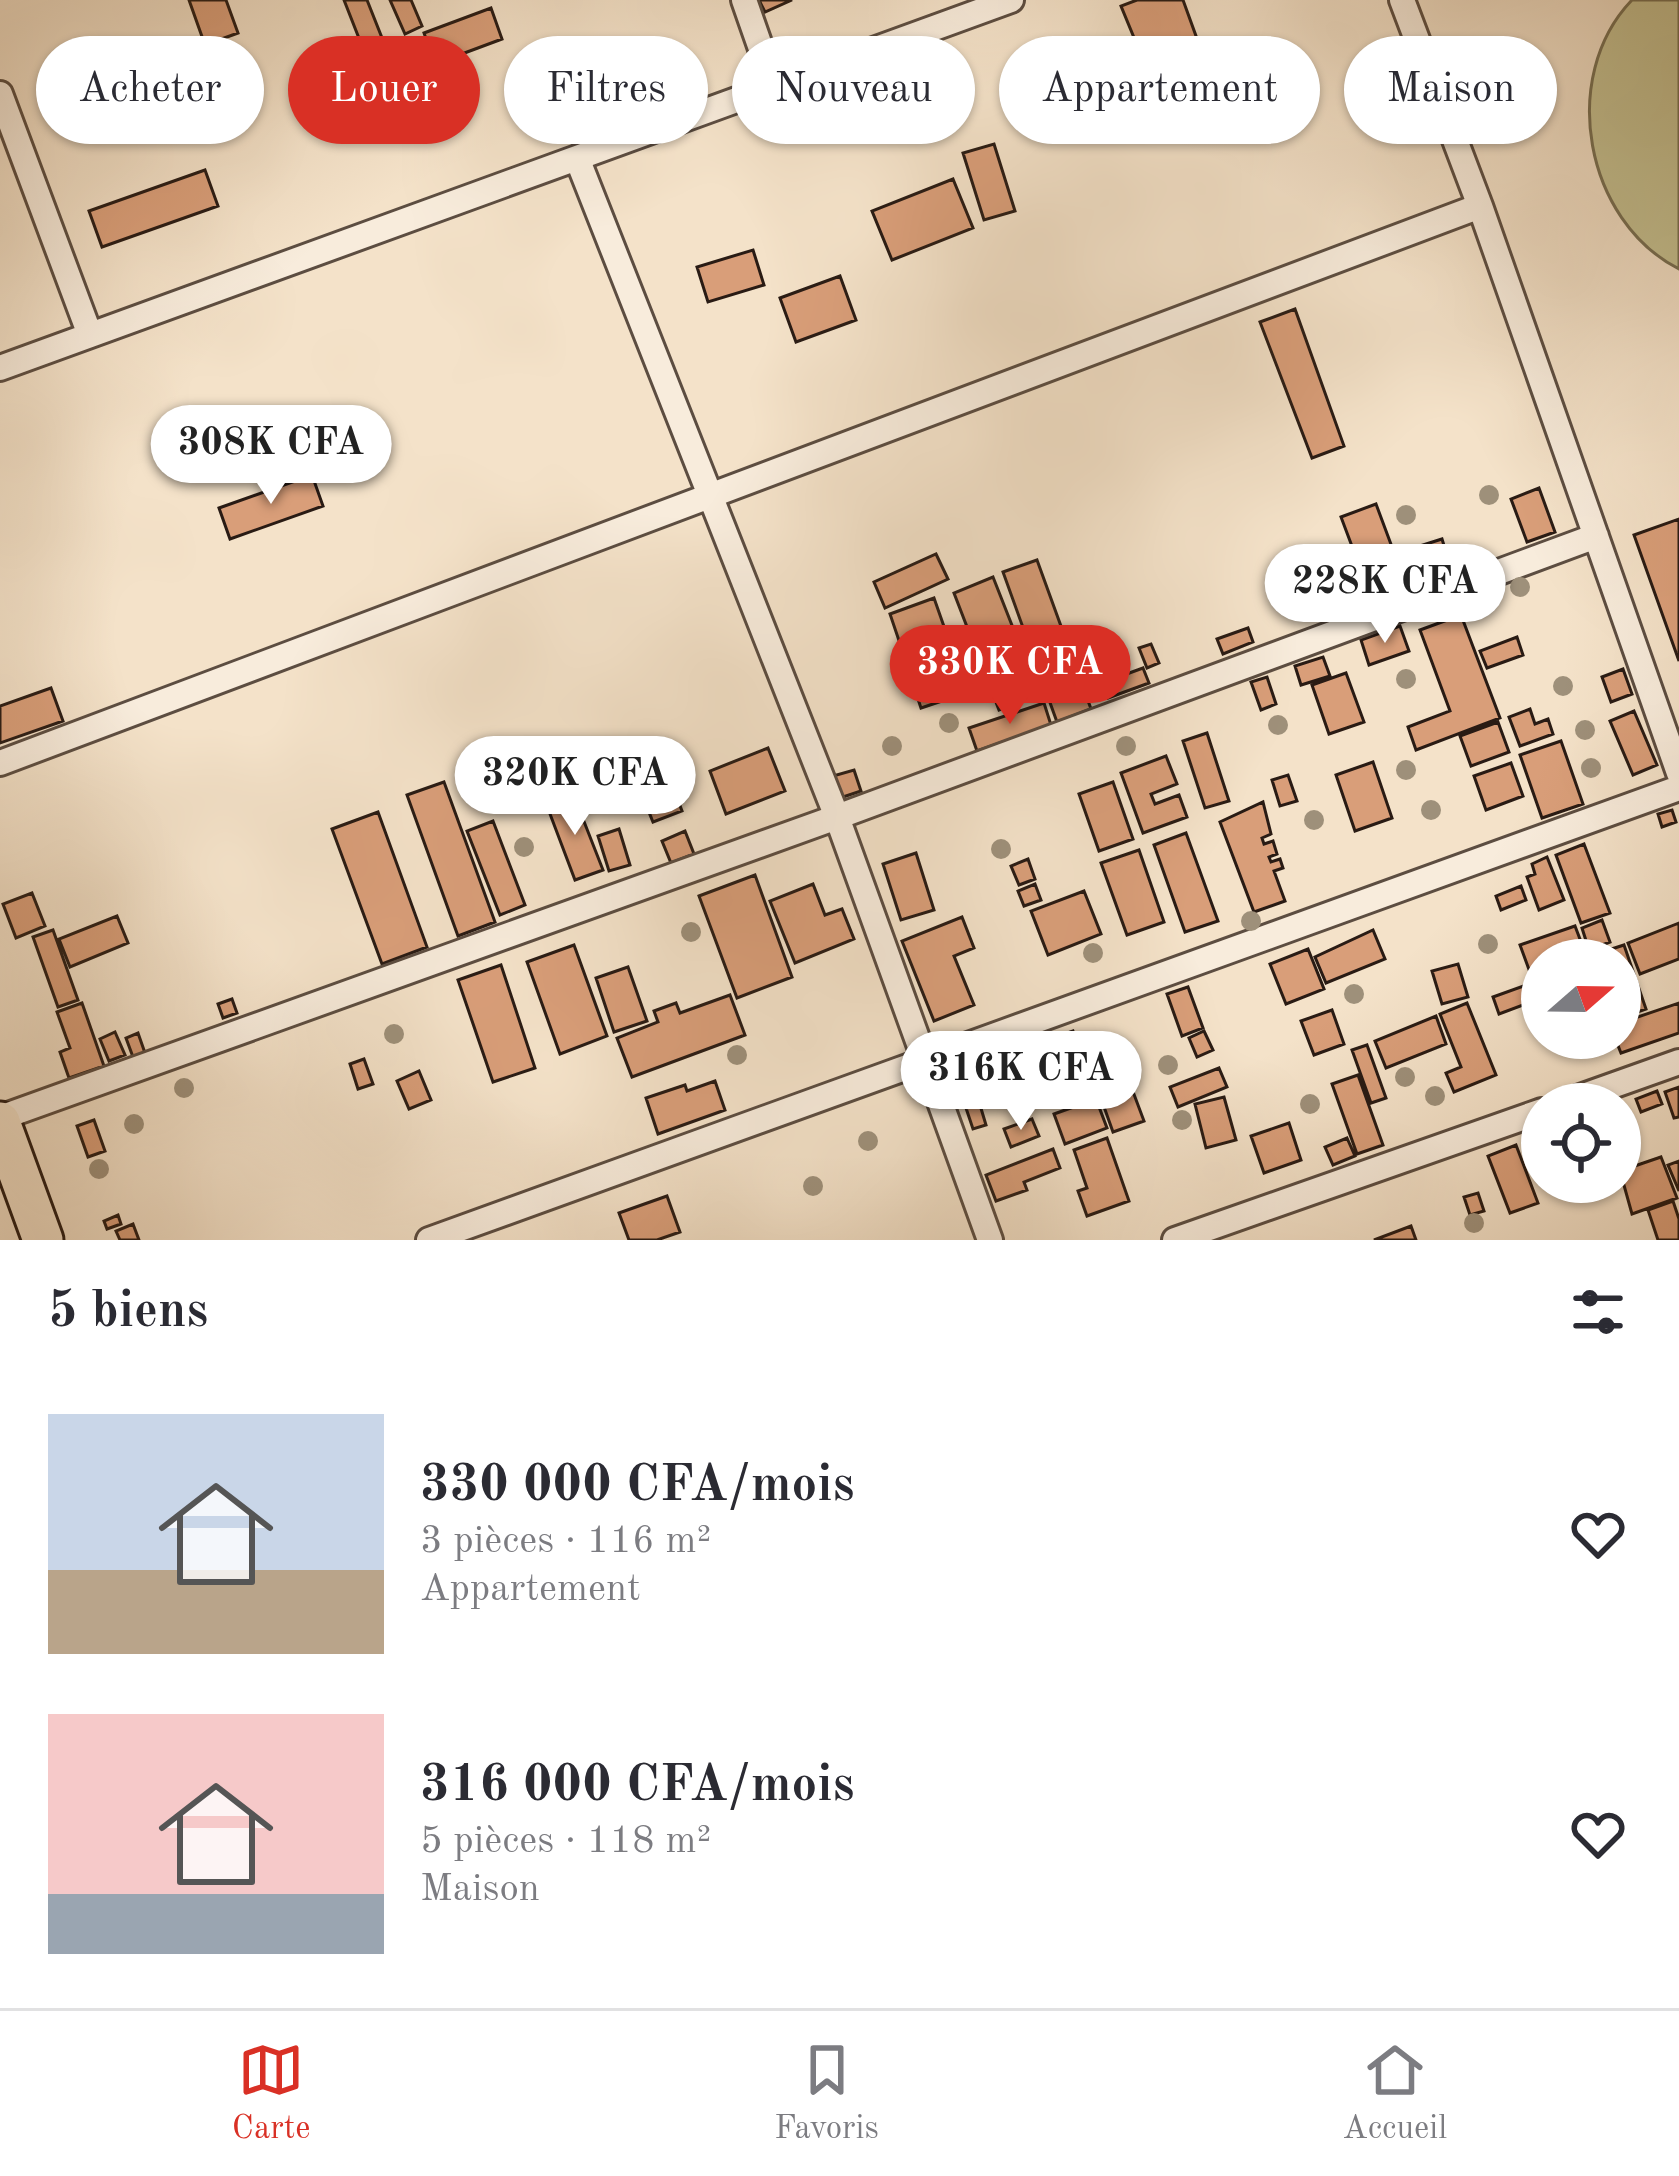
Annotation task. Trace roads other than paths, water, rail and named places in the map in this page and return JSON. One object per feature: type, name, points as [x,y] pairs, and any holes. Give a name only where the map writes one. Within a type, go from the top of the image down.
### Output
[{"type":"main road","points":[[0,1120],[44,1240]]},
{"type":"street","points":[[744,0],[757,36]]},
{"type":"street","points":[[912,36],[1011,0]]},
{"type":"street","points":[[1402,0],[1480,206],[1679,773]]},
{"type":"street","points":[[0,94],[90,335]]},
{"type":"street","points":[[0,368],[732,101]]},
{"type":"street","points":[[577,158],[837,817],[990,1240]]},
{"type":"street","points":[[0,763],[1480,206]]},
{"type":"street","points":[[0,1120],[1596,536]]},
{"type":"street","points":[[429,1240],[1679,788]]},
{"type":"street","points":[[1620,1083],[1679,1062]]},
{"type":"street","points":[[1175,1240],[1521,1118]]}]
